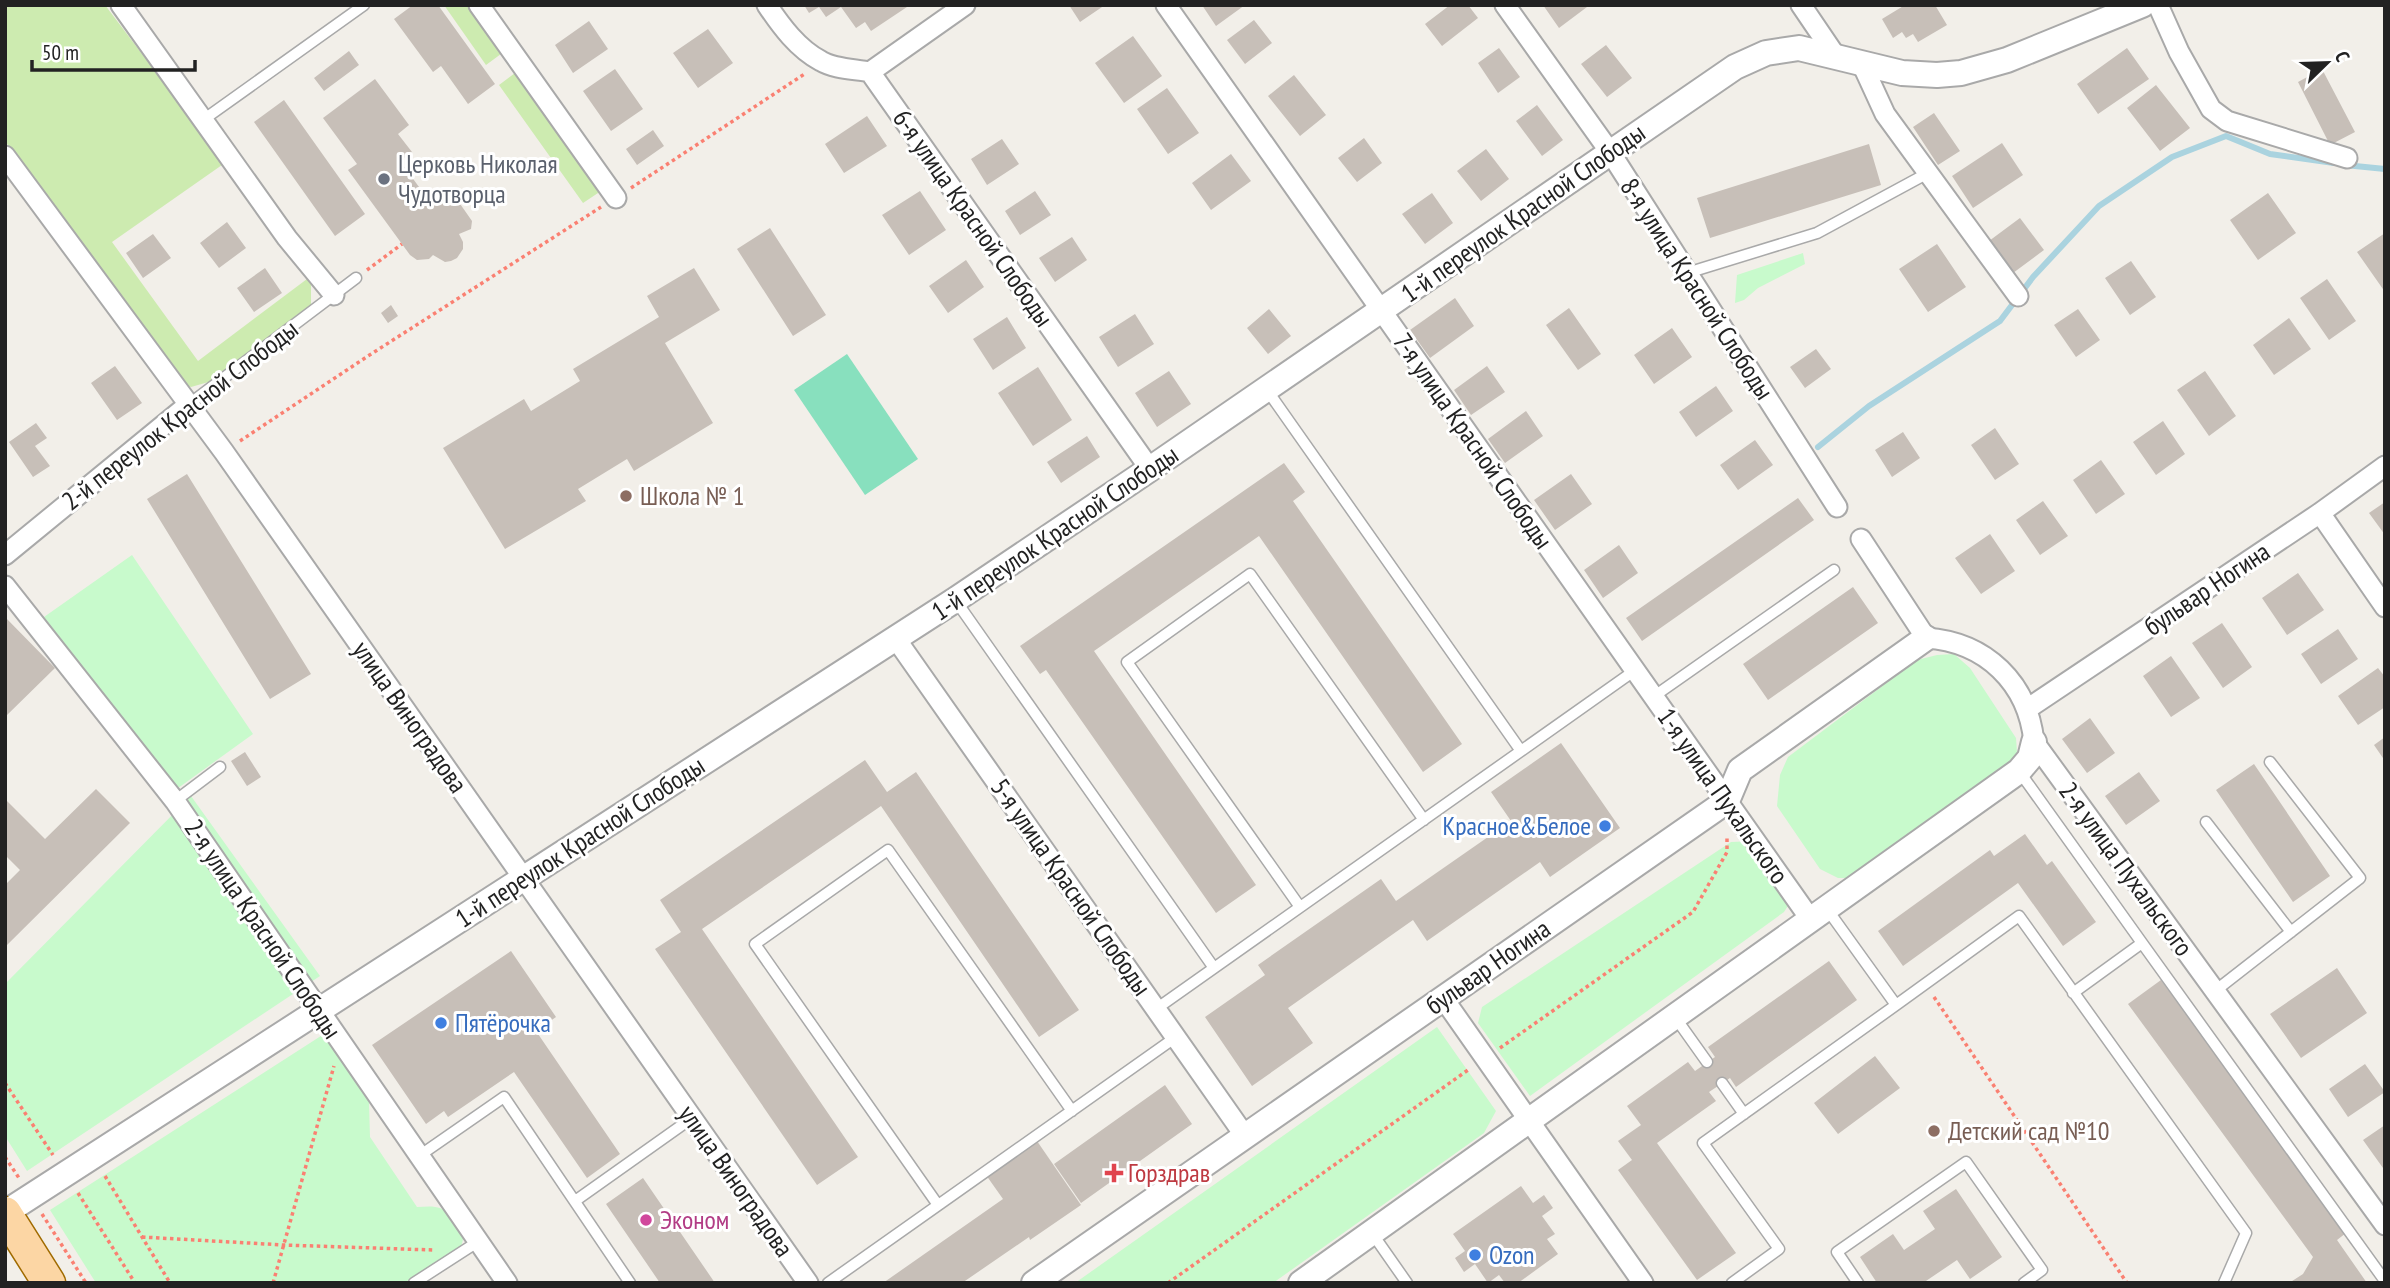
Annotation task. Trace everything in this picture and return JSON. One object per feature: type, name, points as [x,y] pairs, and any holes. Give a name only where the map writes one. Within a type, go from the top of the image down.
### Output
[{"type":"main road","points":[[14,1208],[48,1283]]},
{"type":"street","points":[[121,5],[287,239],[334,295]]},
{"type":"street","points":[[479,5],[616,198]]},
{"type":"street","points":[[767,5],[778,23],[796,42],[822,62],[870,72],[965,5]]},
{"type":"street","name":"7-я улица Красной Слободы","points":[[1166,5],[1634,671]]},
{"type":"street","name":"8-я улица Красной Слободы","points":[[1505,5],[1610,152],[1837,507]]},
{"type":"street","points":[[1801,5],[1837,58]]},
{"type":"street","name":"1-й переулок Красной Слободы","points":[[14,1208],[318,1009],[956,600],[1750,59],[1783,49],[1799,48],[1890,72],[1914,75],[1961,73],[1996,64],[2107,12],[2142,5]]},
{"type":"street","points":[[2158,5],[2179,52],[2211,110],[2227,121],[2347,158]]},
{"type":"street","points":[[1862,64],[1885,114],[2018,296]]},
{"type":"street","name":"6-я улица Красной Слободы","points":[[870,72],[1150,469]]},
{"type":"street","name":"улица Виноградова","points":[[5,156],[224,452],[808,1283]]},
{"type":"street","name":"2-й переулок Красной Слободы","points":[[5,555],[188,405]]},
{"type":"street","name":"бульвар Ногина","points":[[2027,709],[2320,513],[2385,466]]},
{"type":"street","points":[[2320,513],[2385,607]]},
{"type":"street","points":[[1727,802],[1740,769],[1926,638],[1861,539]]},
{"type":"street","name":"2-я улица Красной Слободы","points":[[5,586],[175,801],[419,1156],[471,1246],[507,1283]]},
{"type":"street","name":"2-я улица Пухальского","points":[[1926,638],[1963,645],[1988,658],[2020,692],[2027,709],[2034,742],[2385,1225]]},
{"type":"street","name":"5-я улица Красной Слободы","points":[[896,639],[1245,1136]]},
{"type":"street","name":"1-я улица Пухальского","points":[[1634,671],[1727,802],[1819,914]]},
{"type":"street","points":[[1301,1283],[2019,771],[2030,758],[2034,742]]},
{"type":"street","name":"бульвар Ногина","points":[[1034,1283],[1727,802]]},
{"type":"street","points":[[1443,998],[1643,1283]]},
{"type":"lane","points":[[203,120],[364,5]]},
{"type":"lane","points":[[1687,273],[1817,233],[1928,173]]},
{"type":"lane","name":"2-й переулок Красной Слободы","points":[[188,405],[356,278]]},
{"type":"lane","points":[[1266,390],[1521,751]]},
{"type":"lane","points":[[1653,698],[1834,570]]},
{"type":"lane","points":[[1300,907],[1127,662],[1250,574],[1424,820]]},
{"type":"lane","points":[[956,600],[1214,968]]},
{"type":"lane","points":[[1156,1009],[1634,671]]},
{"type":"lane","points":[[2215,991],[2360,878],[2270,762]]},
{"type":"lane","points":[[175,801],[220,767]]},
{"type":"lane","points":[[2019,771],[2385,1281]]},
{"type":"lane","points":[[2206,822],[2291,932]]},
{"type":"lane","points":[[938,1205],[755,944],[888,850],[1072,1111]]},
{"type":"lane","points":[[1819,914],[1896,1005]]},
{"type":"lane","points":[[1732,1283],[1779,1249],[1703,1143],[2019,916],[2246,1233],[2224,1283]]},
{"type":"lane","points":[[2073,993],[2142,943]]},
{"type":"lane","points":[[1674,1017],[1707,1062]]},
{"type":"lane","points":[[828,1283],[1177,1037]]},
{"type":"lane","points":[[1722,1083],[1744,1114]]},
{"type":"lane","points":[[419,1156],[504,1097],[631,1283]]},
{"type":"lane","points":[[575,1201],[692,1118]]},
{"type":"lane","points":[[1858,1283],[1837,1252],[1966,1162],[2042,1270],[2024,1283]]},
{"type":"lane","points":[[1371,1233],[1407,1283]]},
{"type":"lane","points":[[414,1283],[471,1246]]},
{"type":"path","points":[[224,452],[822,62]]},
{"type":"path","points":[[356,278],[402,244]]},
{"type":"path","points":[[1926,984],[2127,1283]]},
{"type":"path","points":[[273,1283],[340,1043]]},
{"type":"path","points":[[93,1156],[170,1283]]},
{"type":"path","points":[[5,1157],[14,1208],[86,1283]]},
{"type":"path","points":[[142,1237],[284,1245],[471,1246]]},
{"type":"green space","points":[[5,5],[105,5],[311,277],[311,305],[212,381],[191,387],[180,383],[5,141]],"holes":[[[222,165],[307,279],[198,361],[112,242]]]},
{"type":"green space","points":[[444,5],[472,5],[505,51],[486,65]]},
{"type":"green space","points":[[519,70],[604,189],[583,203],[499,85]]},
{"type":"green space","points":[[1803,253],[1805,264],[1735,303],[1737,275]]},
{"type":"green space","points":[[847,354],[918,459],[865,495],[794,390]]},
{"type":"green space","points":[[132,555],[253,734],[174,791],[44,617]]},
{"type":"green space","points":[[1954,654],[1970,668],[2016,738],[2017,752],[2007,772],[1850,878],[1838,878],[1820,869],[1777,806],[1780,775],[1788,757],[1917,660]]},
{"type":"green space","points":[[191,796],[320,976],[27,1171],[5,1136],[5,984]]},
{"type":"green space","points":[[1757,841],[1793,898],[1784,912],[1530,1096],[1478,1023],[1482,1007],[1731,842]]},
{"type":"green space","points":[[1437,1027],[1496,1111],[1484,1133],[1273,1283],[1075,1283]]},
{"type":"green space","points":[[324,1034],[369,1102],[370,1137],[417,1207],[442,1209],[454,1217],[463,1234],[460,1248],[404,1283],[96,1283],[50,1210]]},
{"type":"building","points":[[413,5],[438,5],[495,84],[468,104],[441,66],[433,72],[394,19]]},
{"type":"building","points":[[804,5],[910,5],[871,31],[865,22],[856,28],[841,7],[826,17],[819,7],[809,13]]},
{"type":"building","points":[[1069,5],[1105,5],[1080,22]]},
{"type":"building","points":[[1202,5],[1245,5],[1216,26]]},
{"type":"building","points":[[1450,5],[1468,5],[1478,18],[1442,46],[1425,24]]},
{"type":"building","points":[[1543,5],[1586,5],[1587,7],[1559,28]]},
{"type":"building","points":[[1905,5],[1935,5],[1947,25],[1918,42],[1913,34],[1906,38],[1902,32],[1893,38],[1882,19]]},
{"type":"building","points":[[1254,20],[1272,43],[1245,64],[1227,40]]},
{"type":"building","points":[[589,21],[608,49],[573,73],[555,45]]},
{"type":"building","points":[[708,29],[733,63],[698,88],[673,53]]},
{"type":"building","points":[[1133,36],[1162,76],[1124,103],[1095,63]]},
{"type":"building","points":[[1606,45],[1632,78],[1607,97],[1581,64]]},
{"type":"building","points":[[1499,48],[1520,77],[1498,93],[1478,63]]},
{"type":"building","points":[[2127,48],[2149,79],[2098,114],[2077,84]]},
{"type":"building","points":[[349,51],[359,65],[324,91],[314,78]]},
{"type":"building","points":[[615,69],[643,109],[611,131],[583,91]]},
{"type":"building","points":[[2322,69],[2355,132],[2330,145],[2298,82]]},
{"type":"building","points":[[1294,75],[1326,115],[1300,136],[1268,96]]},
{"type":"building","name":"Церковь Николая Чудотворца","points":[[375,79],[409,125],[398,134],[412,152],[400,161],[430,202],[449,188],[472,221],[471,229],[459,234],[463,249],[457,258],[451,261],[445,262],[433,255],[429,259],[417,260],[410,255],[348,170],[357,164],[323,118]]},
{"type":"building","points":[[2156,85],[2190,128],[2160,151],[2127,108]]},
{"type":"building","points":[[1167,88],[1199,133],[1168,154],[1137,109]]},
{"type":"building","points":[[284,100],[365,214],[335,236],[254,122]]},
{"type":"building","points":[[1537,105],[1563,140],[1542,156],[1516,121]]},
{"type":"building","points":[[1934,113],[1960,151],[1938,165],[1913,127]]},
{"type":"building","points":[[867,116],[887,146],[844,173],[825,144]]},
{"type":"building","points":[[653,130],[664,146],[637,165],[626,149]]},
{"type":"building","points":[[1364,138],[1382,163],[1357,182],[1338,158]]},
{"type":"building","points":[[1002,139],[1019,164],[987,185],[971,159]]},
{"type":"building","points":[[2002,143],[2023,175],[1973,208],[1952,176]]},
{"type":"building","points":[[1869,144],[1881,185],[1710,238],[1697,198]]},
{"type":"building","points":[[1486,149],[1509,179],[1481,201],[1457,171]]},
{"type":"building","points":[[1231,154],[1251,181],[1211,210],[1192,183]]},
{"type":"building","points":[[920,191],[946,230],[909,255],[882,215]]},
{"type":"building","points":[[1035,191],[1051,215],[1020,235],[1005,211]]},
{"type":"building","points":[[1432,193],[1453,223],[1425,244],[1402,214]]},
{"type":"building","points":[[2268,193],[2296,233],[2258,260],[2230,220]]},
{"type":"building","points":[[2020,218],[2044,250],[2013,273],[1989,241]]},
{"type":"building","points":[[227,222],[246,248],[219,268],[200,243]]},
{"type":"building","points":[[770,228],[826,315],[793,336],[737,249]]},
{"type":"building","points":[[2385,233],[2385,292],[2357,252]]},
{"type":"building","points":[[153,234],[171,258],[143,278],[126,253]]},
{"type":"building","points":[[1072,237],[1087,260],[1055,282],[1039,258]]},
{"type":"building","points":[[1937,244],[1966,287],[1928,312],[1899,269]]},
{"type":"building","points":[[966,260],[984,287],[948,313],[929,286]]},
{"type":"building","points":[[2131,261],[2156,297],[2130,315],[2105,278]]},
{"type":"building","points":[[265,268],[282,293],[254,312],[237,288]]},
{"type":"building","points":[[694,268],[720,310],[665,343],[713,423],[634,471],[627,459],[578,489],[586,501],[505,549],[443,448],[524,399],[531,411],[580,381],[573,369],[659,317],[647,296]]},
{"type":"building","points":[[2327,279],[2356,321],[2329,340],[2300,298]]},
{"type":"building","points":[[1455,298],[1474,326],[1430,358],[1410,330]]},
{"type":"building","points":[[391,305],[398,316],[388,323],[381,313]]},
{"type":"building","points":[[1569,308],[1601,354],[1578,370],[1546,325]]},
{"type":"building","points":[[1269,309],[1291,336],[1268,354],[1247,328]]},
{"type":"building","points":[[2078,309],[2100,340],[2076,357],[2054,325]]},
{"type":"building","points":[[1135,314],[1154,344],[1118,367],[1099,337]]},
{"type":"building","points":[[1007,317],[1026,348],[993,370],[973,339]]},
{"type":"building","points":[[2289,318],[2311,349],[2274,375],[2253,345]]},
{"type":"building","points":[[1672,328],[1692,357],[1654,384],[1634,355]]},
{"type":"building","points":[[1816,349],[1831,369],[1805,388],[1790,367]]},
{"type":"building","points":[[115,366],[142,403],[117,420],[91,383]]},
{"type":"building","points":[[1487,366],[1505,392],[1471,415],[1454,390]]},
{"type":"building","points":[[1038,367],[1072,420],[1033,446],[998,393]]},
{"type":"building","points":[[1169,371],[1191,404],[1157,427],[1135,393]]},
{"type":"building","points":[[2205,371],[2236,416],[2209,436],[2177,390]]},
{"type":"building","points":[[1716,386],[1733,411],[1696,437],[1679,412]]},
{"type":"building","points":[[1526,411],[1543,436],[1505,463],[1488,439]]},
{"type":"building","points":[[2163,421],[2185,454],[2156,475],[2133,442]]},
{"type":"building","points":[[36,423],[47,438],[35,446],[50,466],[33,477],[9,442]]},
{"type":"building","points":[[1995,428],[2019,464],[1995,480],[1971,445]]},
{"type":"building","points":[[1903,432],[1920,458],[1892,477],[1875,450]]},
{"type":"building","points":[[1087,436],[1100,457],[1061,483],[1047,462]]},
{"type":"building","points":[[1755,440],[1773,465],[1738,490],[1720,465]]},
{"type":"building","points":[[2101,460],[2125,494],[2096,514],[2073,480]]},
{"type":"building","points":[[1284,463],[1305,492],[1293,501],[1462,744],[1423,772],[1259,536],[1094,651],[1256,885],[1216,913],[1046,670],[1040,674],[1020,646]]},
{"type":"building","points":[[187,474],[311,674],[270,699],[147,499]]},
{"type":"building","points":[[1571,474],[1592,504],[1555,530],[1534,500]]},
{"type":"building","points":[[1798,498],[1814,520],[1642,641],[1626,618]]},
{"type":"building","points":[[2043,501],[2068,536],[2040,555],[2016,520]]},
{"type":"building","points":[[2385,502],[2385,535],[2369,513]]},
{"type":"building","points":[[1990,534],[2015,571],[1981,594],[1955,558]]},
{"type":"building","points":[[1619,545],[1638,573],[1603,598],[1584,570]]},
{"type":"building","points":[[2298,573],[2324,610],[2287,635],[2262,598]]},
{"type":"building","points":[[1853,587],[1878,623],[1768,700],[1743,664]]},
{"type":"building","points":[[5,617],[55,668],[5,717]]},
{"type":"building","points":[[2222,623],[2252,667],[2223,688],[2192,643]]},
{"type":"building","points":[[2338,629],[2358,659],[2321,684],[2301,654]]},
{"type":"building","points":[[2171,656],[2200,698],[2171,717],[2143,676]]},
{"type":"building","points":[[2378,668],[2385,677],[2385,707],[2358,725],[2338,696]]},
{"type":"building","points":[[2090,718],[2115,753],[2087,773],[2062,739]]},
{"type":"building","points":[[2385,737],[2385,761],[2374,745]]},
{"type":"building","points":[[1561,743],[1620,828],[1550,877],[1540,862],[1427,941],[1413,920],[1288,1008],[1313,1043],[1252,1086],[1205,1017],[1265,975],[1258,965],[1381,879],[1396,901],[1511,821],[1491,792]]},
{"type":"building","points":[[245,752],[261,777],[247,786],[231,761]]},
{"type":"building","points":[[865,760],[887,792],[916,772],[1079,1010],[1039,1037],[881,806],[702,929],[858,1157],[817,1185],[655,949],[681,932],[660,900]]},
{"type":"building","points":[[2254,764],[2330,876],[2293,902],[2216,790]]},
{"type":"building","points":[[2139,772],[2160,801],[2126,825],[2105,796]]},
{"type":"building","points":[[96,789],[130,823],[5,947],[5,885],[20,870],[5,855],[5,799],[45,839]]},
{"type":"building","points":[[2025,834],[2047,865],[2052,861],[2096,922],[2063,946],[2018,883],[1903,966],[1878,931],[1990,850],[1994,856]]},
{"type":"building","points":[[511,951],[556,1017],[536,1031],[620,1154],[587,1178],[514,1072],[448,1117],[444,1111],[426,1124],[372,1045]]},
{"type":"building","points":[[1829,961],[1857,1000],[1736,1087],[1730,1078],[1709,1092],[1716,1101],[1657,1143],[1736,1253],[1697,1280],[1618,1170],[1632,1160],[1618,1141],[1641,1125],[1627,1106],[1688,1062],[1695,1071],[1715,1057],[1708,1047]]},
{"type":"building","points":[[2337,968],[2367,1013],[2301,1058],[2270,1014]]},
{"type":"building","points":[[2161,980],[2346,1233],[2337,1240],[2367,1283],[2289,1283],[2303,1274],[2313,1257],[2128,1004]]},
{"type":"building","points":[[1875,1056],[1900,1088],[1838,1134],[1814,1103]]},
{"type":"building","points":[[2365,1064],[2385,1092],[2348,1117],[2329,1089]]},
{"type":"building","points":[[1165,1085],[1192,1124],[1081,1203],[1054,1164]]},
{"type":"building","points":[[2385,1125],[2385,1167],[2383,1168],[2363,1140]]},
{"type":"building","points":[[1037,1141],[1081,1205],[962,1283],[883,1283],[1003,1199],[986,1175]]},
{"type":"building","points":[[643,1178],[715,1283],[660,1283],[606,1204]]},
{"type":"building","points":[[1521,1186],[1533,1203],[1544,1195],[1553,1208],[1542,1216],[1555,1234],[1547,1239],[1558,1254],[1518,1283],[1505,1283],[1499,1275],[1488,1283],[1475,1264],[1464,1272],[1455,1258],[1465,1251],[1453,1234]]},
{"type":"building","points":[[1956,1189],[2002,1257],[1970,1279],[1957,1260],[1923,1283],[1877,1283],[1860,1257],[1893,1234],[1904,1250],[1935,1229],[1923,1211]]},
{"type":"waterway","points":[[1818,447],[1869,406],[2000,321],[2033,277],[2099,206],[2172,157],[2226,136],[2270,154],[2334,163]]},
{"type":"waterway","points":[[2345,165],[2385,169]]},
{"type":"place","name":"Церковь Николая Чудотворца","points":[[384,179]]},
{"type":"place","name":"Школа № 1","points":[[626,496]]},
{"type":"place","name":"Красное&Белое","points":[[1605,826]]},
{"type":"place","name":"Пятёрочка","points":[[441,1023]]},
{"type":"place","name":"Детский сад №10","points":[[1934,1131]]},
{"type":"place","name":"Горздрав","points":[[1114,1173]]},
{"type":"place","name":"Эконом","points":[[646,1220]]},
{"type":"place","name":"Ozon","points":[[1475,1255]]}]
